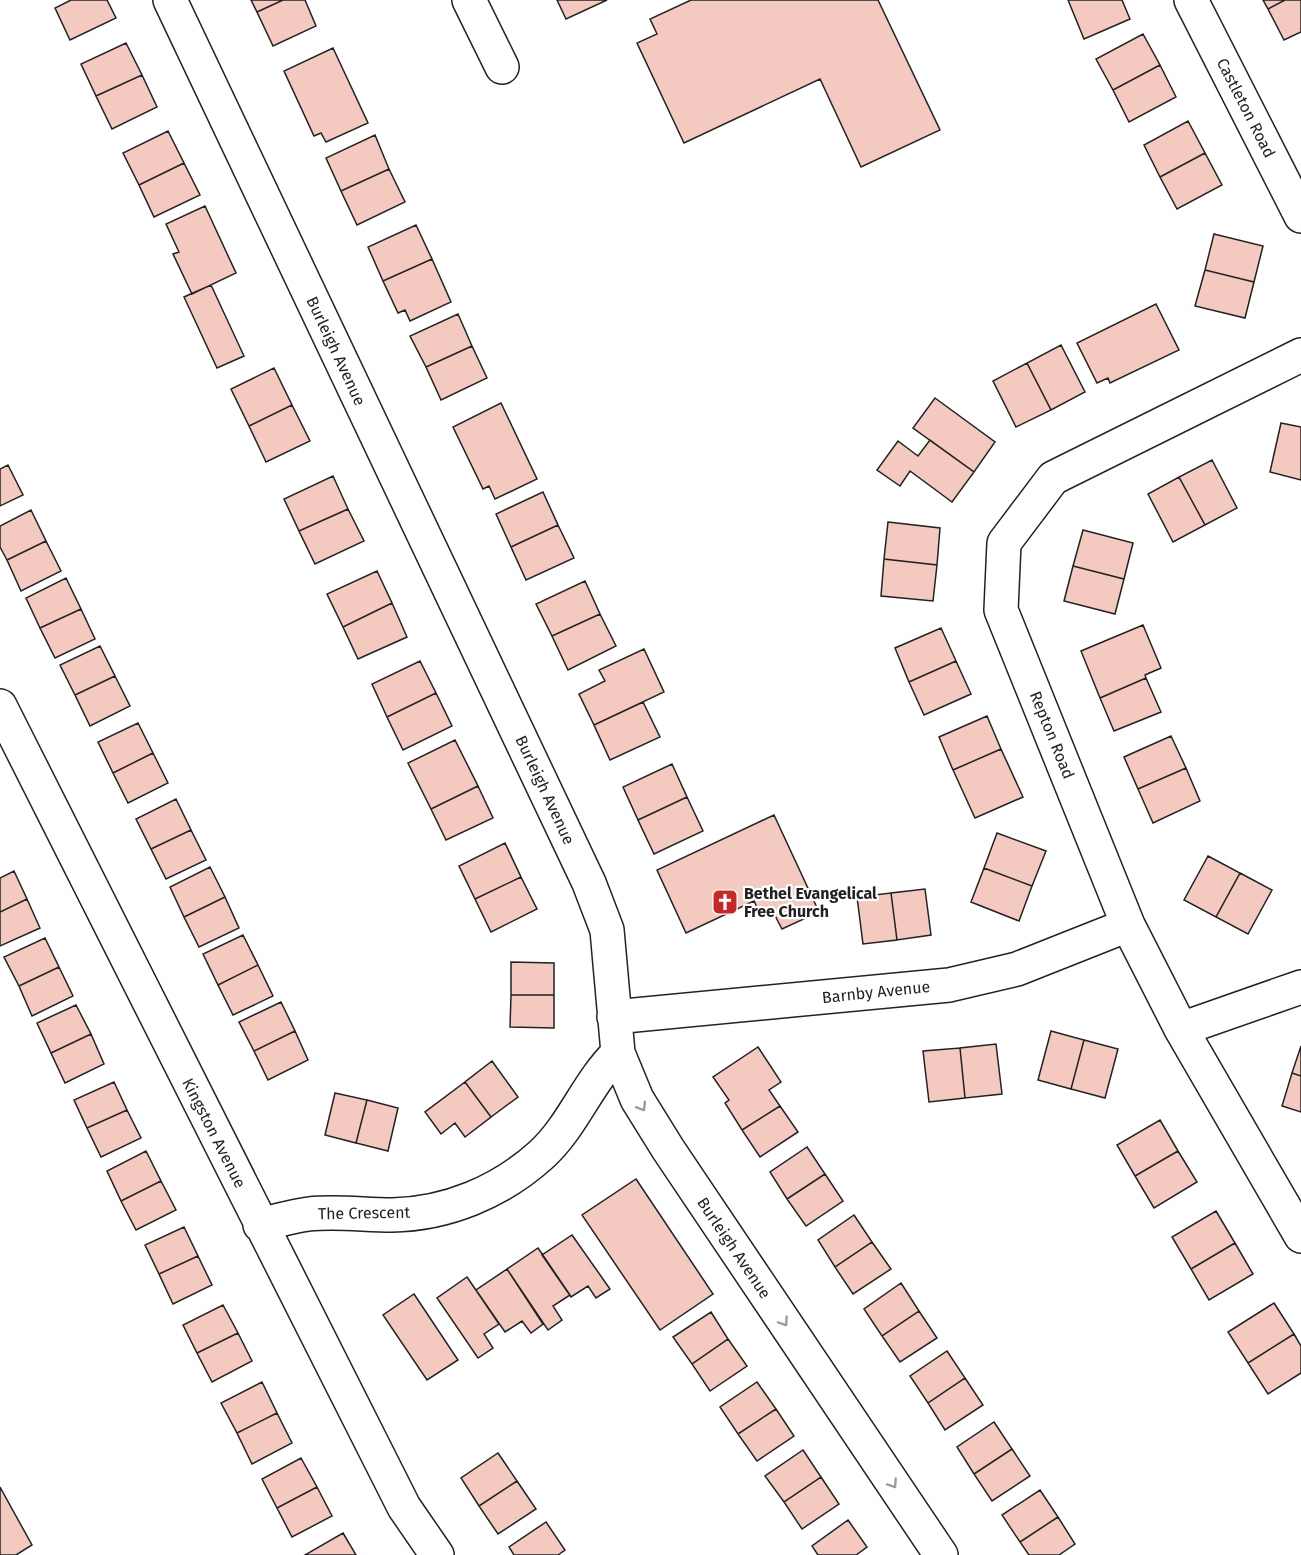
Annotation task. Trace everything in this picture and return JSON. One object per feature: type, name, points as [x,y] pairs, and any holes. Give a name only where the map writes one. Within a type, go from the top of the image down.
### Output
[{"type":"street","name":"Burleigh Avenue","points":[[170,0],[589,883],[607,930],[618,1053],[637,1099],[668,1149],[941,1555]]},
{"type":"street","points":[[469,0],[501,67]]},
{"type":"street","name":"Castleton Road","points":[[1191,0],[1301,216]]},
{"type":"street","name":"Repton Road","points":[[1301,355],[1053,478],[1004,543],[1001,610],[1128,925],[1181,1029],[1301,1236]]},
{"type":"street","name":"Kingston Avenue","points":[[0,706],[404,1507],[436,1555]]},
{"type":"street","name":"Barnby Avenue","points":[[614,1017],[949,985],[1017,969],[1128,925]]},
{"type":"street","points":[[1181,1029],[1301,987]]},
{"type":"street","name":"The Crescent","points":[[260,1225],[310,1214],[394,1215],[425,1212],[489,1192],[542,1154],[562,1131],[605,1066],[618,1053]]},
{"type":"building","points":[[71,0],[107,0],[116,18],[70,40],[55,8]]},
{"type":"building","points":[[251,0],[283,0],[257,12]]},
{"type":"building","points":[[283,0],[305,0],[316,26],[273,46],[257,12]]},
{"type":"building","points":[[557,0],[607,0],[566,19]]},
{"type":"building","points":[[691,0],[878,0],[940,130],[861,167],[820,79],[684,143],[637,43],[657,34],[650,19]]},
{"type":"building","points":[[1068,0],[1122,0],[1130,19],[1084,39]]},
{"type":"building","points":[[1263,0],[1285,0],[1268,9]]},
{"type":"building","points":[[1285,0],[1301,0],[1301,32],[1284,40],[1268,9]]},
{"type":"building","points":[[1143,34],[1160,65],[1113,90],[1096,59]]},
{"type":"building","points":[[126,43],[142,75],[96,96],[81,64]]},
{"type":"building","points":[[333,48],[368,123],[326,142],[321,133],[314,136],[284,71]]},
{"type":"building","points":[[1160,65],[1176,97],[1129,122],[1113,90]]},
{"type":"building","points":[[142,75],[157,107],[112,129],[96,96]]},
{"type":"building","points":[[1188,121],[1205,153],[1160,177],[1144,145]]},
{"type":"building","points":[[168,131],[184,163],[139,185],[123,153]]},
{"type":"building","points":[[375,135],[389,169],[341,191],[326,158]]},
{"type":"building","points":[[1205,153],[1222,185],[1177,209],[1160,177]]},
{"type":"building","points":[[184,163],[200,195],[154,217],[139,185]]},
{"type":"building","points":[[389,169],[405,202],[357,225],[341,191]]},
{"type":"building","points":[[205,206],[236,273],[192,294],[173,254],[179,252],[166,224]]},
{"type":"building","points":[[416,225],[432,259],[383,281],[368,247]]},
{"type":"building","points":[[1214,234],[1263,246],[1254,282],[1205,270]]},
{"type":"building","points":[[432,259],[451,302],[410,321],[405,310],[398,313],[383,281]]},
{"type":"building","points":[[1205,270],[1254,282],[1245,318],[1195,306]]},
{"type":"building","points":[[211,285],[244,356],[217,368],[184,297]]},
{"type":"building","points":[[1156,304],[1179,350],[1110,383],[1108,378],[1097,383],[1077,343]]},
{"type":"building","points":[[458,314],[472,346],[426,367],[410,336]]},
{"type":"building","points":[[1061,345],[1085,392],[1051,410],[1027,363]]},
{"type":"building","points":[[472,346],[487,378],[441,400],[426,367]]},
{"type":"building","points":[[1027,363],[1051,410],[1016,427],[993,381]]},
{"type":"building","points":[[274,368],[292,405],[249,426],[231,389]]},
{"type":"building","points":[[935,398],[995,442],[974,472],[913,428]]},
{"type":"building","points":[[501,403],[537,479],[495,499],[489,486],[483,489],[453,427]]},
{"type":"building","points":[[292,405],[310,441],[266,462],[249,426]]},
{"type":"building","points":[[1281,423],[1301,427],[1301,480],[1270,472]]},
{"type":"building","points":[[930,440],[974,472],[952,502],[910,471],[900,486],[877,470],[898,441],[918,456]]},
{"type":"building","points":[[1212,460],[1237,508],[1205,525],[1179,477]]},
{"type":"building","points":[[8,465],[23,495],[0,506],[0,469]]},
{"type":"building","points":[[333,476],[348,509],[299,531],[284,499]]},
{"type":"building","points":[[1179,477],[1205,525],[1173,542],[1148,494]]},
{"type":"building","points":[[543,492],[558,525],[511,547],[496,514]]},
{"type":"building","points":[[348,509],[364,541],[315,564],[299,531]]},
{"type":"building","points":[[31,510],[46,541],[7,560],[0,547],[0,526]]},
{"type":"building","points":[[888,522],[940,528],[937,565],[884,559]]},
{"type":"building","points":[[558,525],[574,558],[526,580],[511,547]]},
{"type":"building","points":[[1083,530],[1133,543],[1124,579],[1073,566]]},
{"type":"building","points":[[46,541],[61,571],[21,591],[7,560]]},
{"type":"building","points":[[884,559],[937,565],[933,601],[881,596]]},
{"type":"building","points":[[1073,566],[1124,579],[1115,614],[1064,601]]},
{"type":"building","points":[[377,571],[392,603],[343,627],[327,594]]},
{"type":"building","points":[[66,578],[81,609],[40,628],[26,598]]},
{"type":"building","points":[[585,581],[600,614],[552,636],[536,604]]},
{"type":"building","points":[[392,603],[407,637],[358,659],[343,627]]},
{"type":"building","points":[[81,609],[95,639],[55,658],[40,628]]},
{"type":"building","points":[[600,614],[616,646],[568,670],[552,636]]},
{"type":"building","points":[[1143,625],[1161,668],[1145,675],[1146,678],[1100,698],[1081,651]]},
{"type":"building","points":[[941,628],[956,661],[909,682],[895,648]]},
{"type":"building","points":[[100,646],[115,676],[75,695],[60,665]]},
{"type":"building","points":[[644,649],[664,692],[594,725],[579,694],[605,681],[599,670]]},
{"type":"building","points":[[420,661],[436,693],[387,717],[372,684]]},
{"type":"building","points":[[956,661],[971,694],[924,715],[909,682]]},
{"type":"building","points":[[115,676],[130,706],[90,726],[75,695]]},
{"type":"building","points":[[1146,678],[1161,712],[1114,731],[1100,698]]},
{"type":"building","points":[[436,693],[452,726],[403,750],[387,717]]},
{"type":"building","points":[[643,702],[660,737],[610,760],[594,725]]},
{"type":"building","points":[[987,716],[1001,749],[953,770],[939,737]]},
{"type":"building","points":[[138,723],[153,753],[113,773],[98,742]]},
{"type":"building","points":[[1171,736],[1186,768],[1138,789],[1124,757]]},
{"type":"building","points":[[455,740],[478,786],[431,809],[408,763]]},
{"type":"building","points":[[1001,749],[1023,797],[975,818],[953,770]]},
{"type":"building","points":[[153,753],[168,783],[128,803],[113,773]]},
{"type":"building","points":[[672,764],[687,797],[638,820],[623,787]]},
{"type":"building","points":[[1186,768],[1200,801],[1153,823],[1138,789]]},
{"type":"building","points":[[478,786],[493,818],[446,840],[431,809]]},
{"type":"building","points":[[687,797],[703,831],[654,854],[638,820]]},
{"type":"building","points":[[176,799],[191,830],[151,849],[136,819]]},
{"type":"building","points":[[774,815],[819,912],[782,929],[771,908],[760,914],[754,901],[686,933],[657,870]]},
{"type":"building","points":[[191,830],[206,860],[166,879],[151,849]]},
{"type":"building","points":[[997,833],[1046,851],[1032,886],[984,868]]},
{"type":"building","points":[[505,843],[521,877],[475,899],[459,866]]},
{"type":"building","points":[[1208,856],[1240,873],[1216,917],[1184,900]]},
{"type":"building","points":[[210,867],[225,897],[184,917],[170,887]]},
{"type":"building","points":[[984,868],[1032,886],[1019,921],[971,902]]},
{"type":"building","points":[[14,871],[27,899],[0,912],[0,878]]},
{"type":"building","points":[[1240,873],[1272,890],[1248,934],[1216,917]]},
{"type":"building","points":[[521,877],[537,909],[491,932],[475,899]]},
{"type":"building","points":[[925,889],[931,935],[897,940],[891,893]]},
{"type":"building","points":[[891,893],[897,940],[863,944],[857,897]]},
{"type":"building","points":[[225,897],[239,928],[199,947],[184,917]]},
{"type":"building","points":[[27,899],[40,928],[0,946],[0,912]]},
{"type":"building","points":[[243,935],[258,965],[218,985],[203,954]]},
{"type":"building","points":[[45,938],[59,967],[19,986],[4,957]]},
{"type":"building","points":[[511,962],[554,963],[554,995],[511,995]]},
{"type":"building","points":[[258,965],[273,996],[233,1015],[218,985]]},
{"type":"building","points":[[59,967],[73,996],[32,1016],[19,986]]},
{"type":"building","points":[[511,995],[554,995],[554,1028],[510,1027]]},
{"type":"building","points":[[281,1002],[295,1031],[254,1051],[239,1022]]},
{"type":"building","points":[[76,1005],[91,1034],[51,1053],[37,1023]]},
{"type":"building","points":[[295,1031],[308,1060],[268,1080],[254,1051]]},
{"type":"building","points":[[1051,1031],[1084,1040],[1071,1089],[1038,1080]]},
{"type":"building","points":[[91,1034],[104,1064],[65,1083],[51,1053]]},
{"type":"building","points":[[1084,1040],[1118,1049],[1105,1098],[1071,1089]]},
{"type":"building","points":[[996,1044],[1002,1094],[965,1098],[960,1048]]},
{"type":"building","points":[[1301,1046],[1301,1076],[1292,1073]]},
{"type":"building","points":[[758,1047],[781,1082],[769,1090],[780,1106],[742,1130],[725,1103],[729,1100],[713,1077]]},
{"type":"building","points":[[960,1048],[965,1098],[929,1102],[923,1051]]},
{"type":"building","points":[[492,1061],[518,1097],[491,1117],[465,1082]]},
{"type":"building","points":[[1292,1073],[1301,1076],[1301,1112],[1282,1106]]},
{"type":"building","points":[[114,1082],[127,1110],[87,1128],[74,1100]]},
{"type":"building","points":[[465,1082],[491,1117],[465,1137],[455,1123],[441,1134],[425,1112]]},
{"type":"building","points":[[335,1093],[367,1100],[356,1143],[325,1135]]},
{"type":"building","points":[[367,1100],[398,1108],[388,1151],[356,1143]]},
{"type":"building","points":[[780,1106],[798,1132],[760,1157],[742,1130]]},
{"type":"building","points":[[127,1110],[141,1138],[101,1157],[87,1128]]},
{"type":"building","points":[[1160,1120],[1178,1151],[1135,1176],[1117,1145]]},
{"type":"building","points":[[807,1147],[825,1174],[787,1199],[770,1172]]},
{"type":"building","points":[[146,1151],[161,1181],[121,1201],[107,1171]]},
{"type":"building","points":[[1178,1151],[1197,1182],[1154,1208],[1135,1176]]},
{"type":"building","points":[[825,1174],[843,1201],[806,1226],[787,1199]]},
{"type":"building","points":[[636,1179],[713,1294],[660,1330],[582,1215]]},
{"type":"building","points":[[161,1181],[176,1210],[136,1230],[121,1201]]},
{"type":"building","points":[[1216,1211],[1235,1243],[1191,1269],[1172,1237]]},
{"type":"building","points":[[854,1215],[872,1242],[835,1267],[818,1240]]},
{"type":"building","points":[[184,1227],[198,1256],[159,1274],[145,1245]]},
{"type":"building","points":[[572,1235],[610,1289],[596,1298],[588,1286],[571,1297],[542,1255]]},
{"type":"building","points":[[872,1242],[891,1269],[853,1294],[835,1267]]},
{"type":"building","points":[[1235,1243],[1253,1274],[1209,1300],[1191,1269]]},
{"type":"building","points":[[538,1248],[570,1295],[553,1306],[562,1320],[548,1330],[507,1269]]},
{"type":"building","points":[[198,1256],[212,1285],[173,1304],[159,1274]]},
{"type":"building","points":[[507,1269],[543,1324],[531,1333],[522,1321],[505,1332],[476,1290]]},
{"type":"building","points":[[467,1277],[499,1324],[484,1334],[493,1348],[478,1358],[437,1298]]},
{"type":"building","points":[[901,1283],[919,1311],[882,1336],[864,1309]]},
{"type":"building","points":[[414,1294],[458,1360],[427,1380],[383,1315]]},
{"type":"building","points":[[1274,1303],[1294,1334],[1248,1363],[1228,1332]]},
{"type":"building","points":[[223,1305],[238,1333],[197,1353],[183,1325]]},
{"type":"building","points":[[919,1311],[937,1338],[900,1362],[882,1336]]},
{"type":"building","points":[[711,1312],[728,1339],[692,1364],[673,1337]]},
{"type":"building","points":[[238,1333],[252,1361],[212,1382],[197,1353]]},
{"type":"building","points":[[1294,1334],[1301,1346],[1301,1373],[1268,1394],[1248,1363]]},
{"type":"building","points":[[728,1339],[747,1366],[710,1391],[692,1364]]},
{"type":"building","points":[[947,1351],[965,1378],[928,1403],[910,1376]]},
{"type":"building","points":[[965,1378],[983,1405],[945,1430],[928,1403]]},
{"type":"building","points":[[262,1382],[277,1413],[237,1433],[221,1403]]},
{"type":"building","points":[[757,1382],[776,1409],[738,1434],[720,1407]]},
{"type":"building","points":[[776,1409],[794,1436],[757,1461],[738,1434]]},
{"type":"building","points":[[277,1413],[292,1443],[252,1464],[237,1433]]},
{"type":"building","points":[[994,1422],[1012,1449],[974,1474],[957,1447]]},
{"type":"building","points":[[1012,1449],[1030,1476],[992,1501],[974,1474]]},
{"type":"building","points":[[803,1450],[821,1477],[784,1502],[765,1476]]},
{"type":"building","points":[[498,1453],[517,1481],[479,1506],[461,1478]]},
{"type":"building","points":[[301,1458],[317,1487],[277,1508],[262,1479]]},
{"type":"building","points":[[821,1477],[839,1504],[802,1529],[784,1502]]},
{"type":"building","points":[[517,1481],[536,1509],[498,1534],[479,1506]]},
{"type":"building","points":[[0,1487],[32,1545],[16,1555],[0,1555]]},
{"type":"building","points":[[317,1487],[332,1516],[292,1537],[277,1508]]},
{"type":"building","points":[[1040,1490],[1058,1517],[1020,1542],[1002,1515]]},
{"type":"building","points":[[1058,1517],[1075,1544],[1059,1555],[1029,1555],[1020,1542]]},
{"type":"building","points":[[848,1520],[867,1547],[856,1555],[818,1555],[812,1546]]},
{"type":"building","points":[[546,1522],[565,1550],[558,1555],[514,1555],[509,1547]]},
{"type":"building","points":[[343,1533],[356,1555],[305,1555]]},
{"type":"place","name":"Bethel Evangelical Free Church","points":[[725,902]]}]
